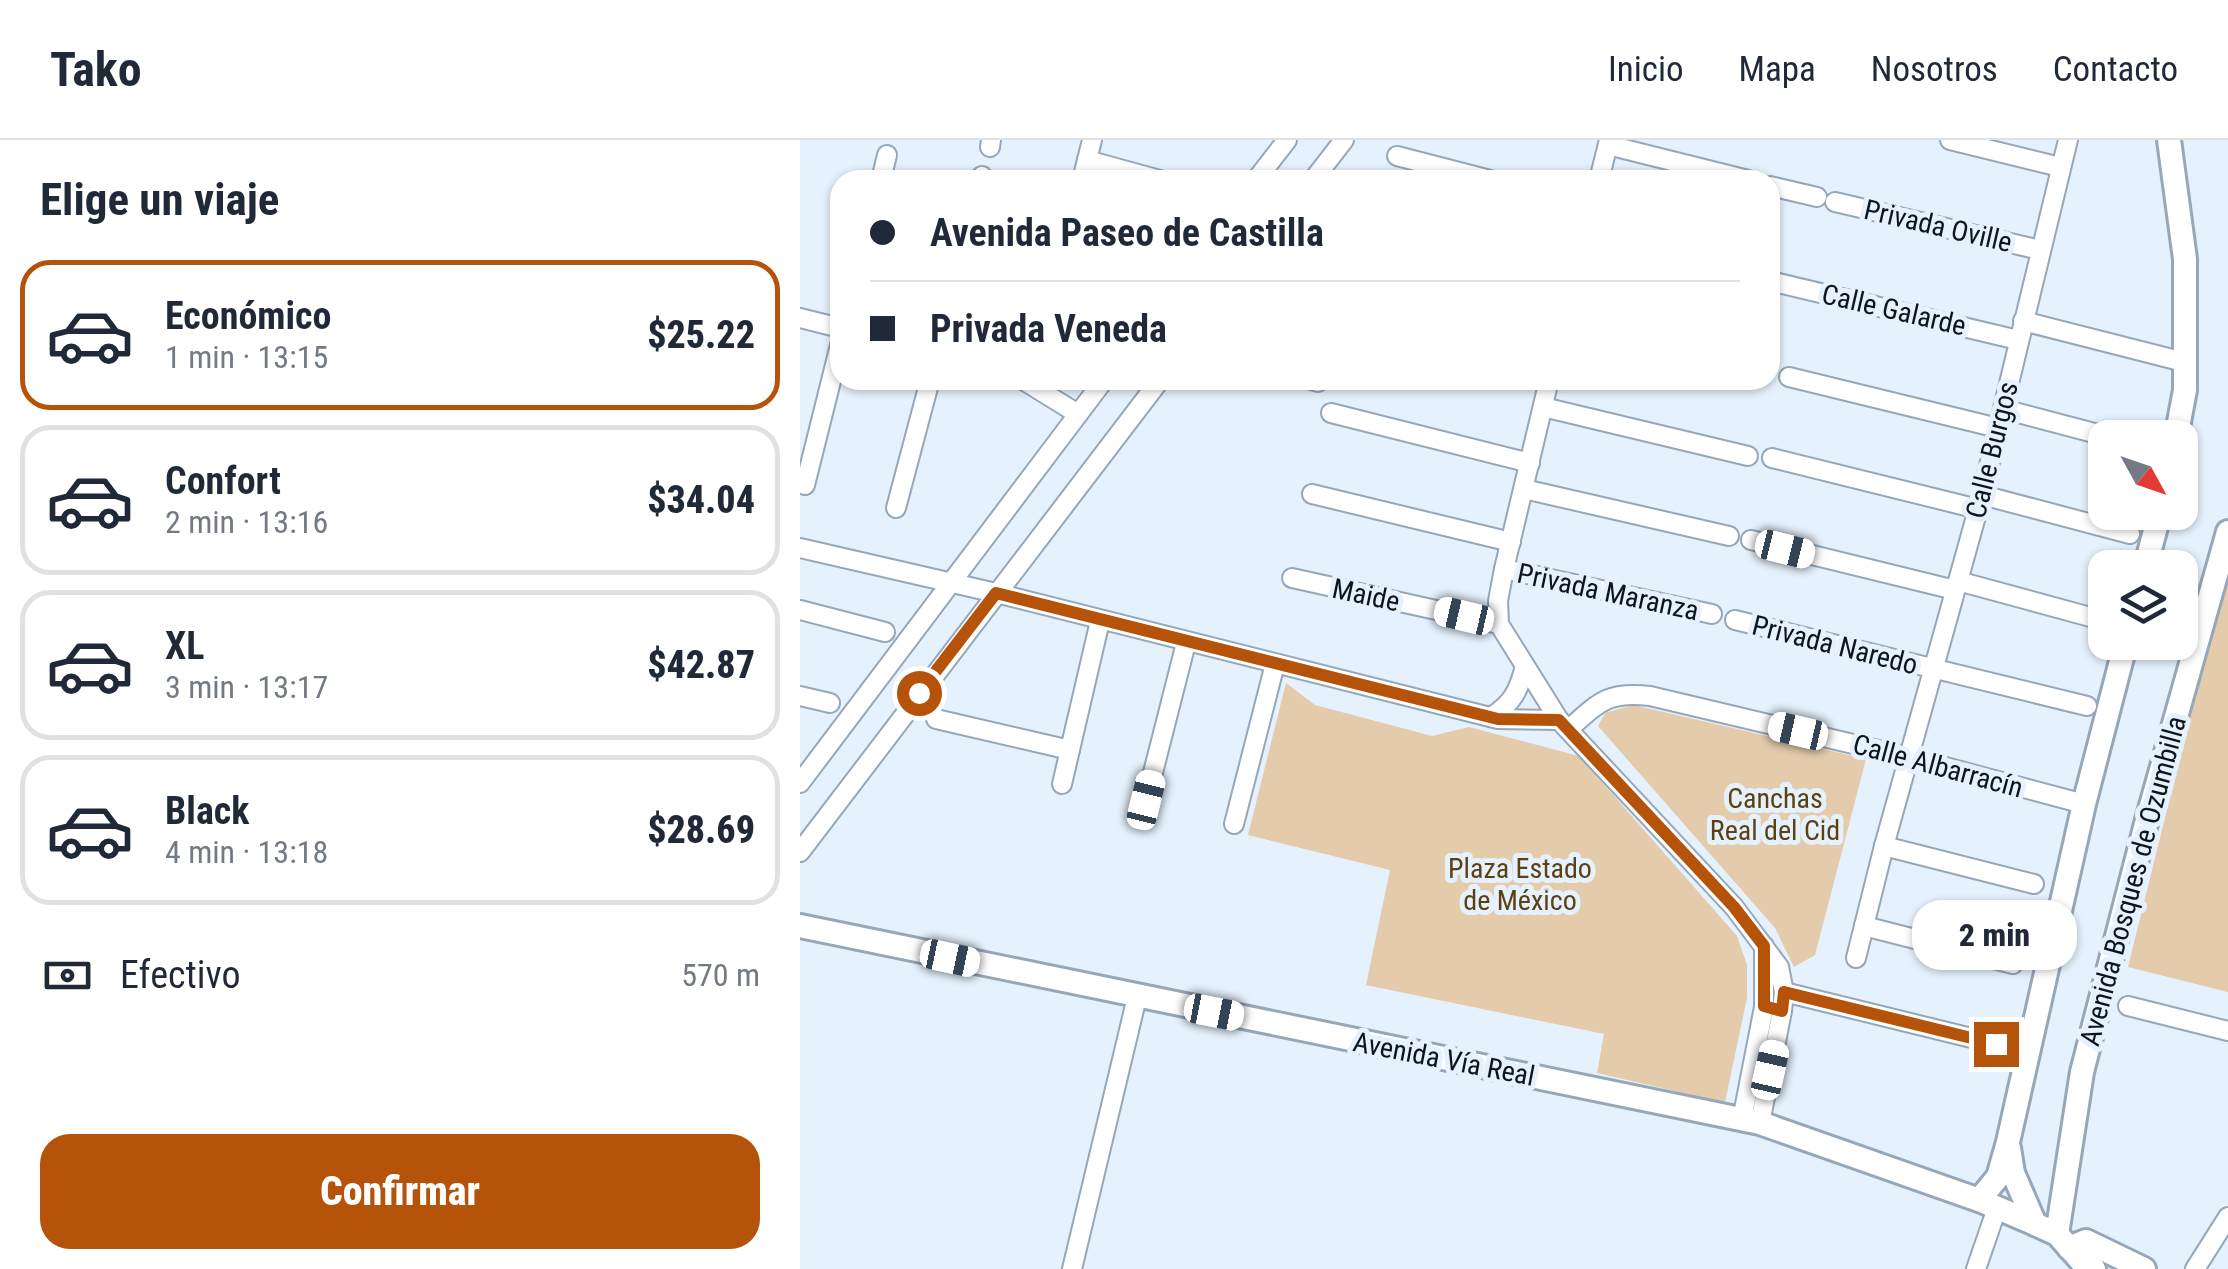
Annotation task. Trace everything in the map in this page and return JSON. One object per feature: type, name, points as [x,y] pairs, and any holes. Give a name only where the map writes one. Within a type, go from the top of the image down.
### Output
[{"type":"main road","points":[[2169,140],[2185,258],[2185,390],[2179,420]]},
{"type":"main road","name":"Avenida Bosques de Ozumbilla","points":[[2054,1235],[2082,1072],[2228,532]]},
{"type":"main road","points":[[1988,1204],[2008,1142],[2084,804],[2121,660]]},
{"type":"main road","name":"Avenida Vía Real","points":[[800,926],[1751,1121],[1988,1204],[2054,1235],[2086,1242],[2144,1269]]},
{"type":"main road","points":[[2008,1142],[2013,1173],[2054,1235]]},
{"type":"main road","name":"Avenida Vía Real","points":[[2054,1235],[2094,1269]]},
{"type":"street","points":[[1084,170],[1092,140]]},
{"type":"street","points":[[1264,170],[1287,140]]},
{"type":"street","points":[[1321,170],[1344,140]]},
{"type":"street","points":[[1950,140],[2060,167]]},
{"type":"street","name":"Calle Burgos","points":[[1856,958],[1980,502],[2068,140]]},
{"type":"street","points":[[1602,170],[1608,142],[1711,170]]},
{"type":"street","points":[[884,170],[887,156]]},
{"type":"street","points":[[1397,156],[1451,170]]},
{"type":"street","points":[[1087,160],[1124,170]]},
{"type":"street","name":"Privada Oville","points":[[1780,188],[2040,250]]},
{"type":"street","name":"Calle Galarde","points":[[1780,283],[2018,340]]},
{"type":"street","points":[[800,318],[830,326]]},
{"type":"street","points":[[2023,321],[2184,362]]},
{"type":"street","points":[[1789,377],[1998,428]]},
{"type":"street","points":[[804,485],[830,384]]},
{"type":"street","points":[[896,508],[927,390]]},
{"type":"street","points":[[1039,390],[1078,414]]},
{"type":"street","points":[[800,783],[1096,390]]},
{"type":"street","points":[[800,852],[1152,390]]},
{"type":"street","points":[[1545,390],[1504,569],[1498,601],[1499,624],[1564,724],[1734,907],[1778,968],[1783,1002],[1760,1068]]},
{"type":"street","points":[[1543,407],[1748,456]]},
{"type":"street","points":[[2003,408],[2088,431]]},
{"type":"street","points":[[1331,412],[1530,463]]},
{"type":"street","points":[[1772,458],[2130,534]]},
{"type":"street","points":[[1524,489],[1728,536]]},
{"type":"street","points":[[1312,494],[1511,542]]},
{"type":"street","points":[[1750,540],[2088,617]]},
{"type":"street","points":[[800,548],[1492,717],[1564,724]]},
{"type":"street","name":"Privada Maranza","points":[[1504,569],[1712,614]]},
{"type":"street","name":"Maide","points":[[1292,578],[1499,624]]},
{"type":"street","points":[[800,610],[885,632]]},
{"type":"street","name":"Privada Naredo","points":[[1735,620],[2087,706]]},
{"type":"street","points":[[1062,784],[1100,622]]},
{"type":"street","points":[[1146,800],[1186,642]]},
{"type":"street","points":[[1234,824],[1275,664]]},
{"type":"street","points":[[1492,717],[1510,706],[1525,666]]},
{"type":"street","name":"Calle Albarracín","points":[[1564,724],[1603,699],[1624,693],[1650,696],[1908,757],[2084,804]]},
{"type":"street","points":[[800,696],[830,703]]},
{"type":"street","points":[[936,718],[1070,750]]},
{"type":"street","points":[[1884,846],[2034,884]]},
{"type":"street","points":[[1864,926],[2013,964]]},
{"type":"street","points":[[1751,1121],[1760,1068],[1764,946]]},
{"type":"street","points":[[1072,1269],[1137,997]]},
{"type":"street","points":[[1764,1006],[1783,1002],[1996,1044]]},
{"type":"street","points":[[2128,1006],[2228,1030]]},
{"type":"street","points":[[1976,1269],[1988,1204]]},
{"type":"street","points":[[2195,1269],[2228,1216]]},
{"type":"green space","points":[[2228,563],[2228,992],[2128,967]]},
{"type":"green space","name":"Plaza Estado de México","points":[[1286,683],[1315,705],[1432,736],[1469,727],[1579,756],[1737,936],[1747,965],[1747,998],[1724,1107],[1597,1073],[1604,1034],[1366,985],[1390,870],[1248,835]]},
{"type":"green space","name":"Canchas Real del Cid","points":[[1633,705],[1866,759],[1815,955],[1794,967],[1775,928],[1598,726],[1605,713]]},
{"type":"route","points":[[919,693],[996,593],[1498,719],[1559,720],[1734,907],[1764,946],[1764,1006],[1782,1011],[1784,992],[1996,1044]]}]
